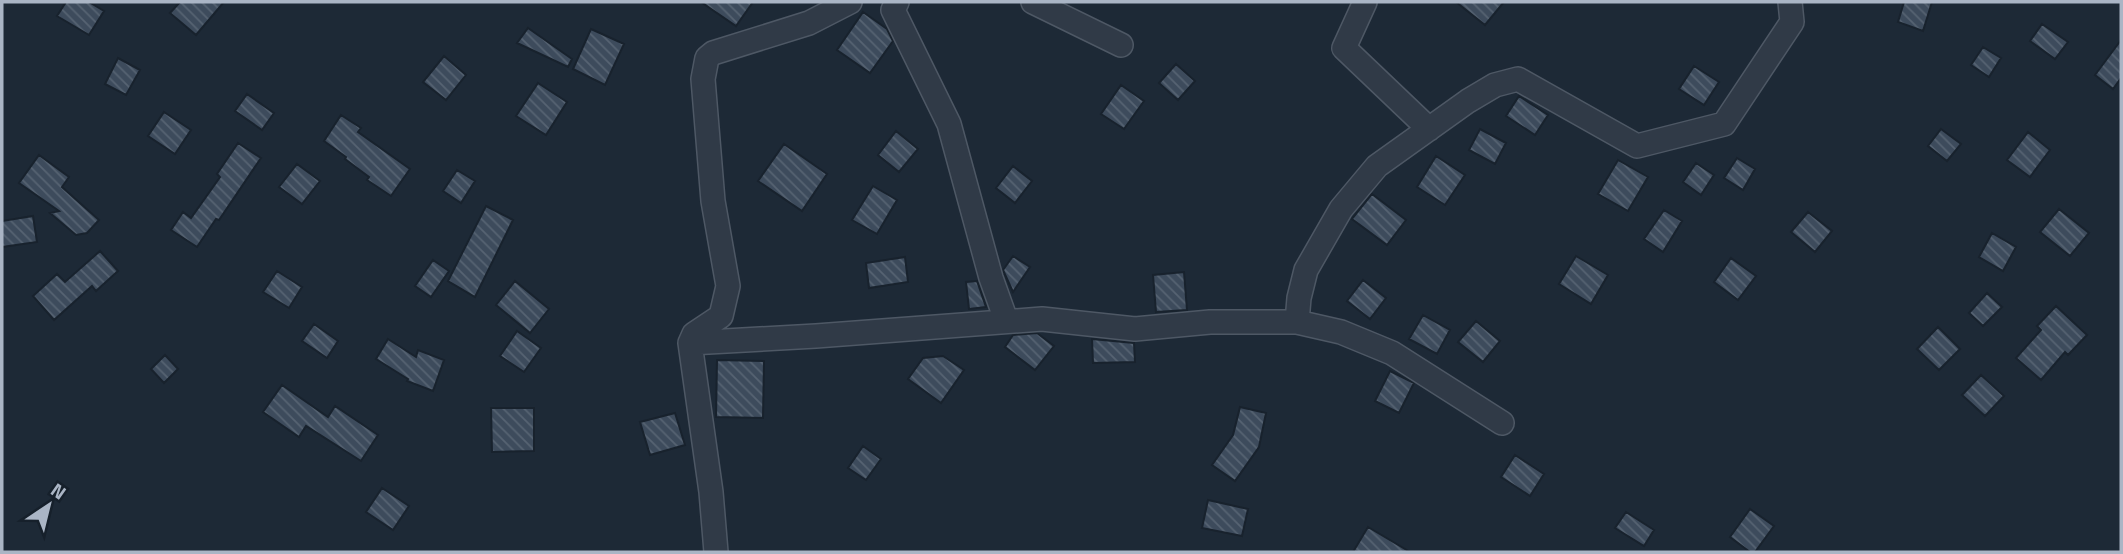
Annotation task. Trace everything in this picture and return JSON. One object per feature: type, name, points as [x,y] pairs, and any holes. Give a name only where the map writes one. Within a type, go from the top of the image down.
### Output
[{"type":"street","points":[[716,552],[711,492],[690,343],[694,334],[720,316],[728,286],[713,201],[704,79],[707,58],[713,53],[809,23],[850,2]]},
{"type":"street","points":[[897,2],[892,10],[949,124],[991,278],[1006,320]]},
{"type":"street","points":[[1033,2],[1121,45]]},
{"type":"street","points":[[1365,2],[1344,48],[1429,130]]},
{"type":"street","points":[[1297,322],[1299,298],[1306,270],[1341,209],[1377,166],[1468,101],[1495,85],[1518,79],[1637,146],[1724,124],[1792,22],[1790,2]]},
{"type":"street","points":[[690,343],[1042,318],[1135,329],[1210,322],[1297,322],[1341,332],[1392,353],[1502,423]]},
{"type":"building","points":[[66,2],[89,2],[104,11],[89,35],[57,16]]},
{"type":"building","points":[[180,2],[224,2],[196,35],[170,13]]},
{"type":"building","points":[[701,2],[753,2],[736,26]]},
{"type":"building","points":[[1456,2],[1504,2],[1485,25]]},
{"type":"building","points":[[1904,2],[1932,2],[1923,31],[1898,22]]},
{"type":"building","points":[[863,12],[887,29],[893,41],[870,73],[837,50]]},
{"type":"building","points":[[2042,24],[2068,42],[2055,59],[2030,41]]},
{"type":"building","points":[[528,28],[572,59],[568,67],[517,43]]},
{"type":"building","points":[[591,29],[624,44],[605,85],[573,69]]},
{"type":"building","points":[[2121,40],[2121,78],[2113,89],[2095,75]]},
{"type":"building","points":[[1983,47],[2001,58],[1989,77],[1971,65]]},
{"type":"building","points":[[444,56],[466,75],[446,100],[423,82]]},
{"type":"building","points":[[118,58],[140,70],[126,95],[105,84]]},
{"type":"building","points":[[1176,64],[1195,81],[1178,100],[1159,83]]},
{"type":"building","points":[[1694,66],[1719,82],[1704,105],[1679,89]]},
{"type":"building","points":[[538,83],[567,102],[546,135],[516,116]]},
{"type":"building","points":[[1121,85],[1144,101],[1124,129],[1101,114]]},
{"type":"building","points":[[247,94],[274,113],[262,130],[235,111]]},
{"type":"building","points":[[1519,96],[1548,115],[1535,135],[1506,116]]},
{"type":"building","points":[[164,112],[191,130],[175,154],[148,136]]},
{"type":"building","points":[[341,115],[361,128],[358,132],[410,169],[391,196],[367,180],[369,177],[324,141]]},
{"type":"building","points":[[1480,129],[1506,143],[1495,164],[1469,150]]},
{"type":"building","points":[[1941,129],[1961,144],[1947,161],[1928,146]]},
{"type":"building","points":[[896,131],[918,149],[899,172],[878,155]]},
{"type":"building","points":[[2028,132],[2050,150],[2030,177],[2007,160]]},
{"type":"building","points":[[238,143],[261,158],[197,247],[171,230],[183,212],[191,218],[220,177],[217,174]]},
{"type":"building","points":[[784,144],[827,174],[802,211],[758,181]]},
{"type":"building","points":[[39,155],[69,177],[62,187],[99,220],[87,233],[76,235],[50,213],[59,211],[19,183]]},
{"type":"building","points":[[1436,156],[1465,175],[1445,205],[1417,187]]},
{"type":"building","points":[[1737,158],[1755,169],[1743,190],[1724,178]]},
{"type":"building","points":[[1618,160],[1648,177],[1628,211],[1598,194]]},
{"type":"building","points":[[1696,163],[1714,175],[1701,195],[1683,182]]},
{"type":"building","points":[[297,164],[320,181],[302,204],[279,187]]},
{"type":"building","points":[[1013,166],[1032,181],[1015,203],[996,188]]},
{"type":"building","points":[[457,170],[475,181],[461,203],[443,191]]},
{"type":"building","points":[[873,186],[897,200],[877,234],[852,220]]},
{"type":"building","points":[[1372,194],[1406,220],[1387,245],[1352,219]]},
{"type":"building","points":[[486,206],[513,220],[475,297],[448,281]]},
{"type":"building","points":[[2059,209],[2089,233],[2070,256],[2040,232]]},
{"type":"building","points":[[1664,210],[1682,221],[1663,252],[1644,239]]},
{"type":"building","points":[[1808,212],[1832,231],[1815,252],[1791,232]]},
{"type":"building","points":[[33,216],[37,242],[2,247],[2,221]]},
{"type":"building","points":[[1992,233],[2016,247],[2003,271],[1979,257]]},
{"type":"building","points":[[100,251],[118,271],[96,291],[92,286],[54,320],[33,296],[57,274],[65,282]]},
{"type":"building","points":[[1013,256],[1030,267],[1013,292],[1003,270]]},
{"type":"building","points":[[1576,256],[1608,275],[1591,304],[1559,284]]},
{"type":"building","points":[[905,257],[908,282],[869,288],[866,263]]},
{"type":"building","points":[[1731,258],[1756,276],[1738,300],[1714,282]]},
{"type":"building","points":[[433,260],[449,271],[431,297],[415,286]]},
{"type":"building","points":[[277,271],[302,287],[289,308],[263,292]]},
{"type":"building","points":[[1184,272],[1187,310],[1156,312],[1153,275]]},
{"type":"building","points":[[1363,280],[1386,298],[1370,319],[1347,301]]},
{"type":"building","points":[[515,281],[549,309],[530,333],[496,305]]},
{"type":"building","points":[[977,281],[986,307],[969,309],[966,282]]},
{"type":"building","points":[[1987,293],[2002,307],[1983,326],[1969,313]]},
{"type":"building","points":[[2056,306],[2087,335],[2068,355],[2065,352],[2041,380],[2016,358],[2041,330],[2037,326]]},
{"type":"building","points":[[1423,315],[1450,330],[1437,354],[1409,339]]},
{"type":"building","points":[[1476,321],[1500,341],[1483,362],[1458,342]]},
{"type":"building","points":[[314,324],[338,341],[327,358],[302,341]]},
{"type":"building","points":[[1938,327],[1960,349],[1939,370],[1917,349]]},
{"type":"building","points":[[517,331],[541,348],[524,372],[500,356]]},
{"type":"building","points":[[1037,333],[1054,346],[1035,370],[1005,347],[1013,335]]},
{"type":"building","points":[[388,339],[416,357],[418,350],[444,360],[433,391],[407,381],[408,379],[376,359]]},
{"type":"building","points":[[1092,339],[1134,343],[1135,362],[1093,363]]},
{"type":"building","points":[[165,355],[178,369],[164,383],[151,369]]},
{"type":"building","points":[[943,356],[964,370],[941,403],[908,379],[923,358]]},
{"type":"building","points":[[717,360],[764,361],[763,418],[716,417]]},
{"type":"building","points":[[1390,371],[1414,383],[1399,413],[1375,401]]},
{"type":"building","points":[[1981,375],[2004,396],[1985,416],[1962,395]]},
{"type":"building","points":[[282,385],[328,417],[335,406],[378,435],[361,461],[306,426],[299,437],[263,412]]},
{"type":"building","points":[[1240,407],[1266,413],[1259,447],[1235,481],[1212,465],[1233,435]]},
{"type":"building","points":[[491,408],[534,408],[534,451],[492,452]]},
{"type":"building","points":[[675,413],[685,445],[650,455],[640,422]]},
{"type":"building","points":[[863,446],[881,459],[866,480],[848,468]]},
{"type":"building","points":[[1515,455],[1544,474],[1530,496],[1501,477]]},
{"type":"building","points":[[382,488],[409,506],[393,530],[366,512]]},
{"type":"building","points":[[1208,500],[1248,509],[1242,536],[1202,528]]},
{"type":"building","points":[[1750,509],[1774,526],[1755,552],[1750,552],[1730,537]]},
{"type":"building","points":[[1626,512],[1654,530],[1644,546],[1615,528]]},
{"type":"building","points":[[1368,527],[1410,552],[1353,552]]}]
